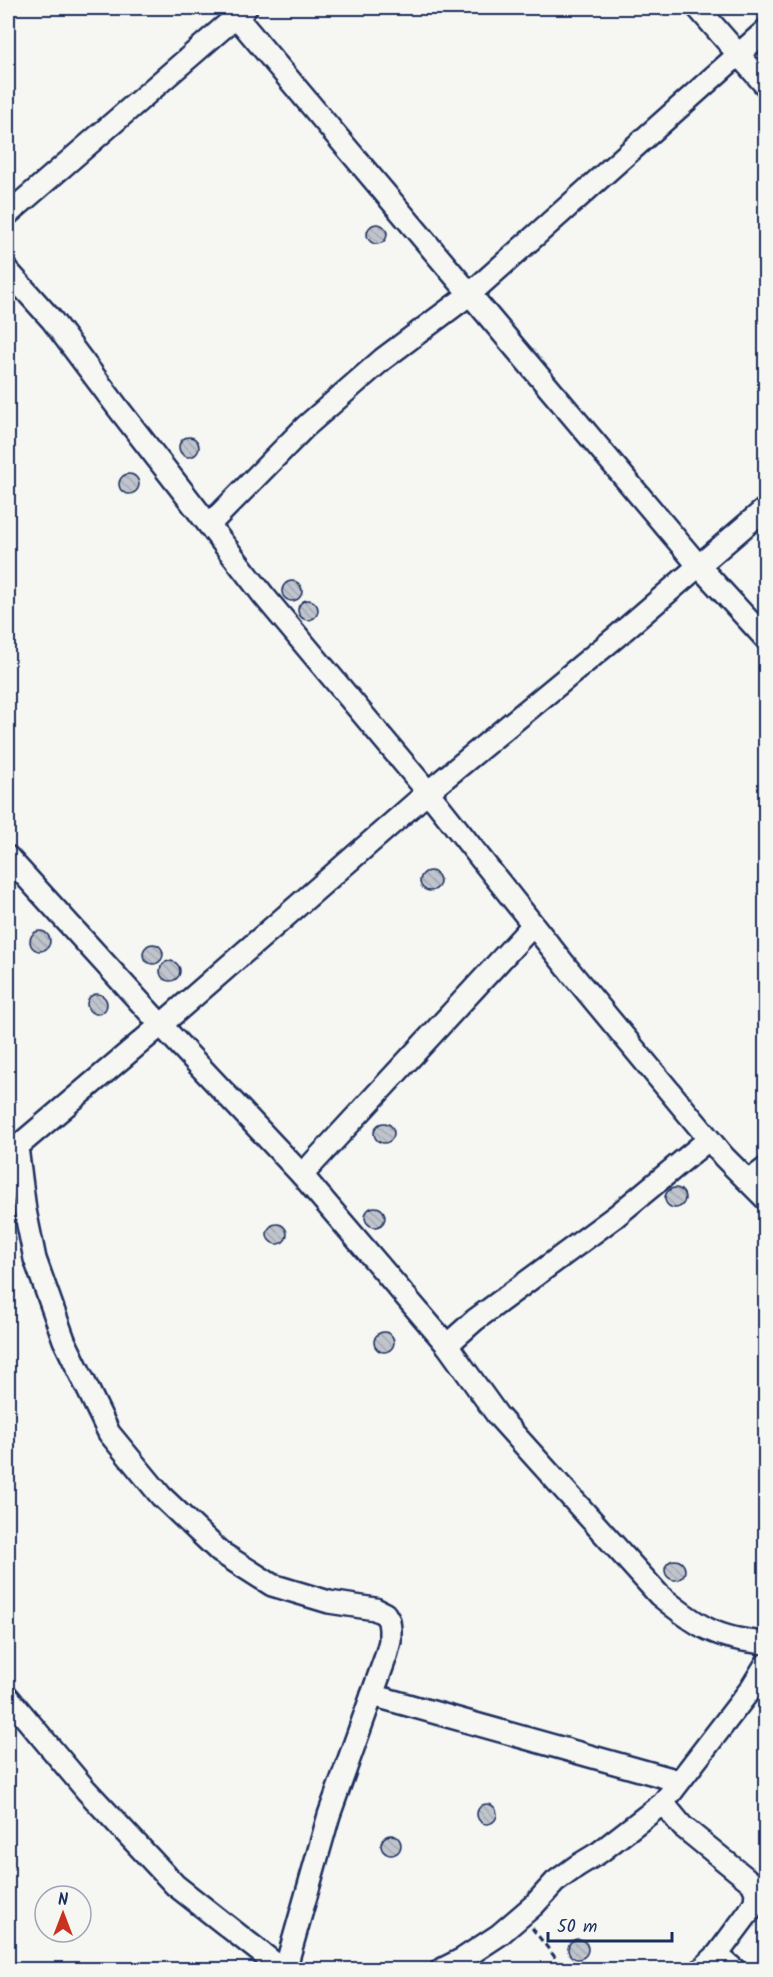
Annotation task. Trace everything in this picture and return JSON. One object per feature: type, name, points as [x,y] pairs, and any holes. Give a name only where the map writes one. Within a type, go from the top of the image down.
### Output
[{"type":"street","points":[[698,8],[765,86]]},
{"type":"street","points":[[8,214],[237,10],[470,294],[698,565],[765,639]]},
{"type":"street","points":[[209,525],[305,427],[383,359],[470,294],[765,30]]},
{"type":"street","points":[[8,271],[52,320],[264,596],[428,792],[533,925],[709,1139],[757,1174],[765,1199]]},
{"type":"street","points":[[8,1171],[12,1145],[161,1025],[428,792],[616,637],[765,508]]},
{"type":"street","points":[[8,858],[302,1175],[447,1345],[498,1416],[659,1595],[690,1620],[713,1633],[738,1641],[765,1643]]},
{"type":"street","points":[[302,1175],[533,925]]},
{"type":"street","points":[[447,1345],[475,1320],[616,1216],[709,1139]]},
{"type":"street","points":[[8,1697],[86,1790],[175,1885],[284,1970],[329,1815],[390,1641],[389,1621],[385,1614],[375,1610],[329,1602],[272,1585],[220,1552],[161,1496],[109,1433],[64,1340],[35,1259],[12,1145]]},
{"type":"street","points":[[441,1970],[499,1935],[555,1882],[600,1852],[663,1803],[750,1690],[765,1665]]},
{"type":"street","points":[[372,1695],[680,1781]]},
{"type":"street","points":[[663,1803],[682,1826],[752,1883],[756,1892],[755,1902],[749,1912],[717,1955],[701,1970]]},
{"type":"street","points":[[717,1955],[735,1970]]},
{"type":"path","points":[[521,1915],[565,1970]]},
{"type":"building","points":[[377,224],[384,227],[387,234],[384,241],[377,244],[370,241],[367,234],[370,227]]},
{"type":"building","points":[[189,437],[196,440],[199,447],[196,454],[189,457],[182,454],[179,447],[182,440]]},
{"type":"building","points":[[129,474],[136,477],[139,484],[136,491],[129,494],[122,491],[119,484],[122,477]]},
{"type":"building","points":[[292,581],[299,584],[302,591],[299,598],[292,601],[285,598],[282,591],[285,584]]},
{"type":"building","points":[[308,600],[315,603],[318,610],[315,617],[308,620],[301,617],[298,610],[301,603]]},
{"type":"building","points":[[430,871],[437,874],[440,881],[437,888],[430,891],[423,888],[420,881],[423,874]]},
{"type":"building","points":[[40,931],[47,934],[50,941],[47,948],[40,951],[33,948],[30,941],[33,934]]},
{"type":"building","points":[[153,944],[160,947],[163,954],[160,961],[153,964],[146,961],[143,954],[146,947]]},
{"type":"building","points":[[170,961],[177,964],[180,971],[177,978],[170,981],[163,978],[160,971],[163,964]]},
{"type":"building","points":[[97,994],[104,997],[107,1004],[104,1011],[97,1014],[90,1011],[87,1004],[90,997]]},
{"type":"building","points":[[384,1123],[391,1126],[394,1133],[391,1140],[384,1143],[377,1140],[374,1133],[377,1126]]},
{"type":"building","points":[[675,1188],[682,1191],[685,1198],[682,1205],[675,1208],[668,1205],[665,1198],[668,1191]]},
{"type":"building","points":[[375,1207],[382,1210],[385,1217],[382,1224],[375,1227],[368,1224],[365,1217],[368,1210]]},
{"type":"building","points":[[277,1224],[284,1227],[287,1234],[284,1241],[277,1244],[270,1241],[267,1234],[270,1227]]},
{"type":"building","points":[[384,1332],[391,1335],[394,1342],[391,1349],[384,1352],[377,1349],[374,1342],[377,1335]]},
{"type":"building","points":[[675,1560],[682,1563],[685,1570],[682,1577],[675,1580],[668,1577],[665,1570],[668,1563]]},
{"type":"building","points":[[487,1804],[494,1807],[497,1814],[494,1821],[487,1824],[480,1821],[477,1814],[480,1807]]},
{"type":"building","points":[[391,1835],[398,1838],[401,1845],[398,1852],[391,1855],[384,1852],[381,1845],[384,1838]]},
{"type":"building","points":[[578,1939],[585,1942],[588,1949],[585,1956],[578,1959],[571,1956],[568,1949],[571,1942]]}]
